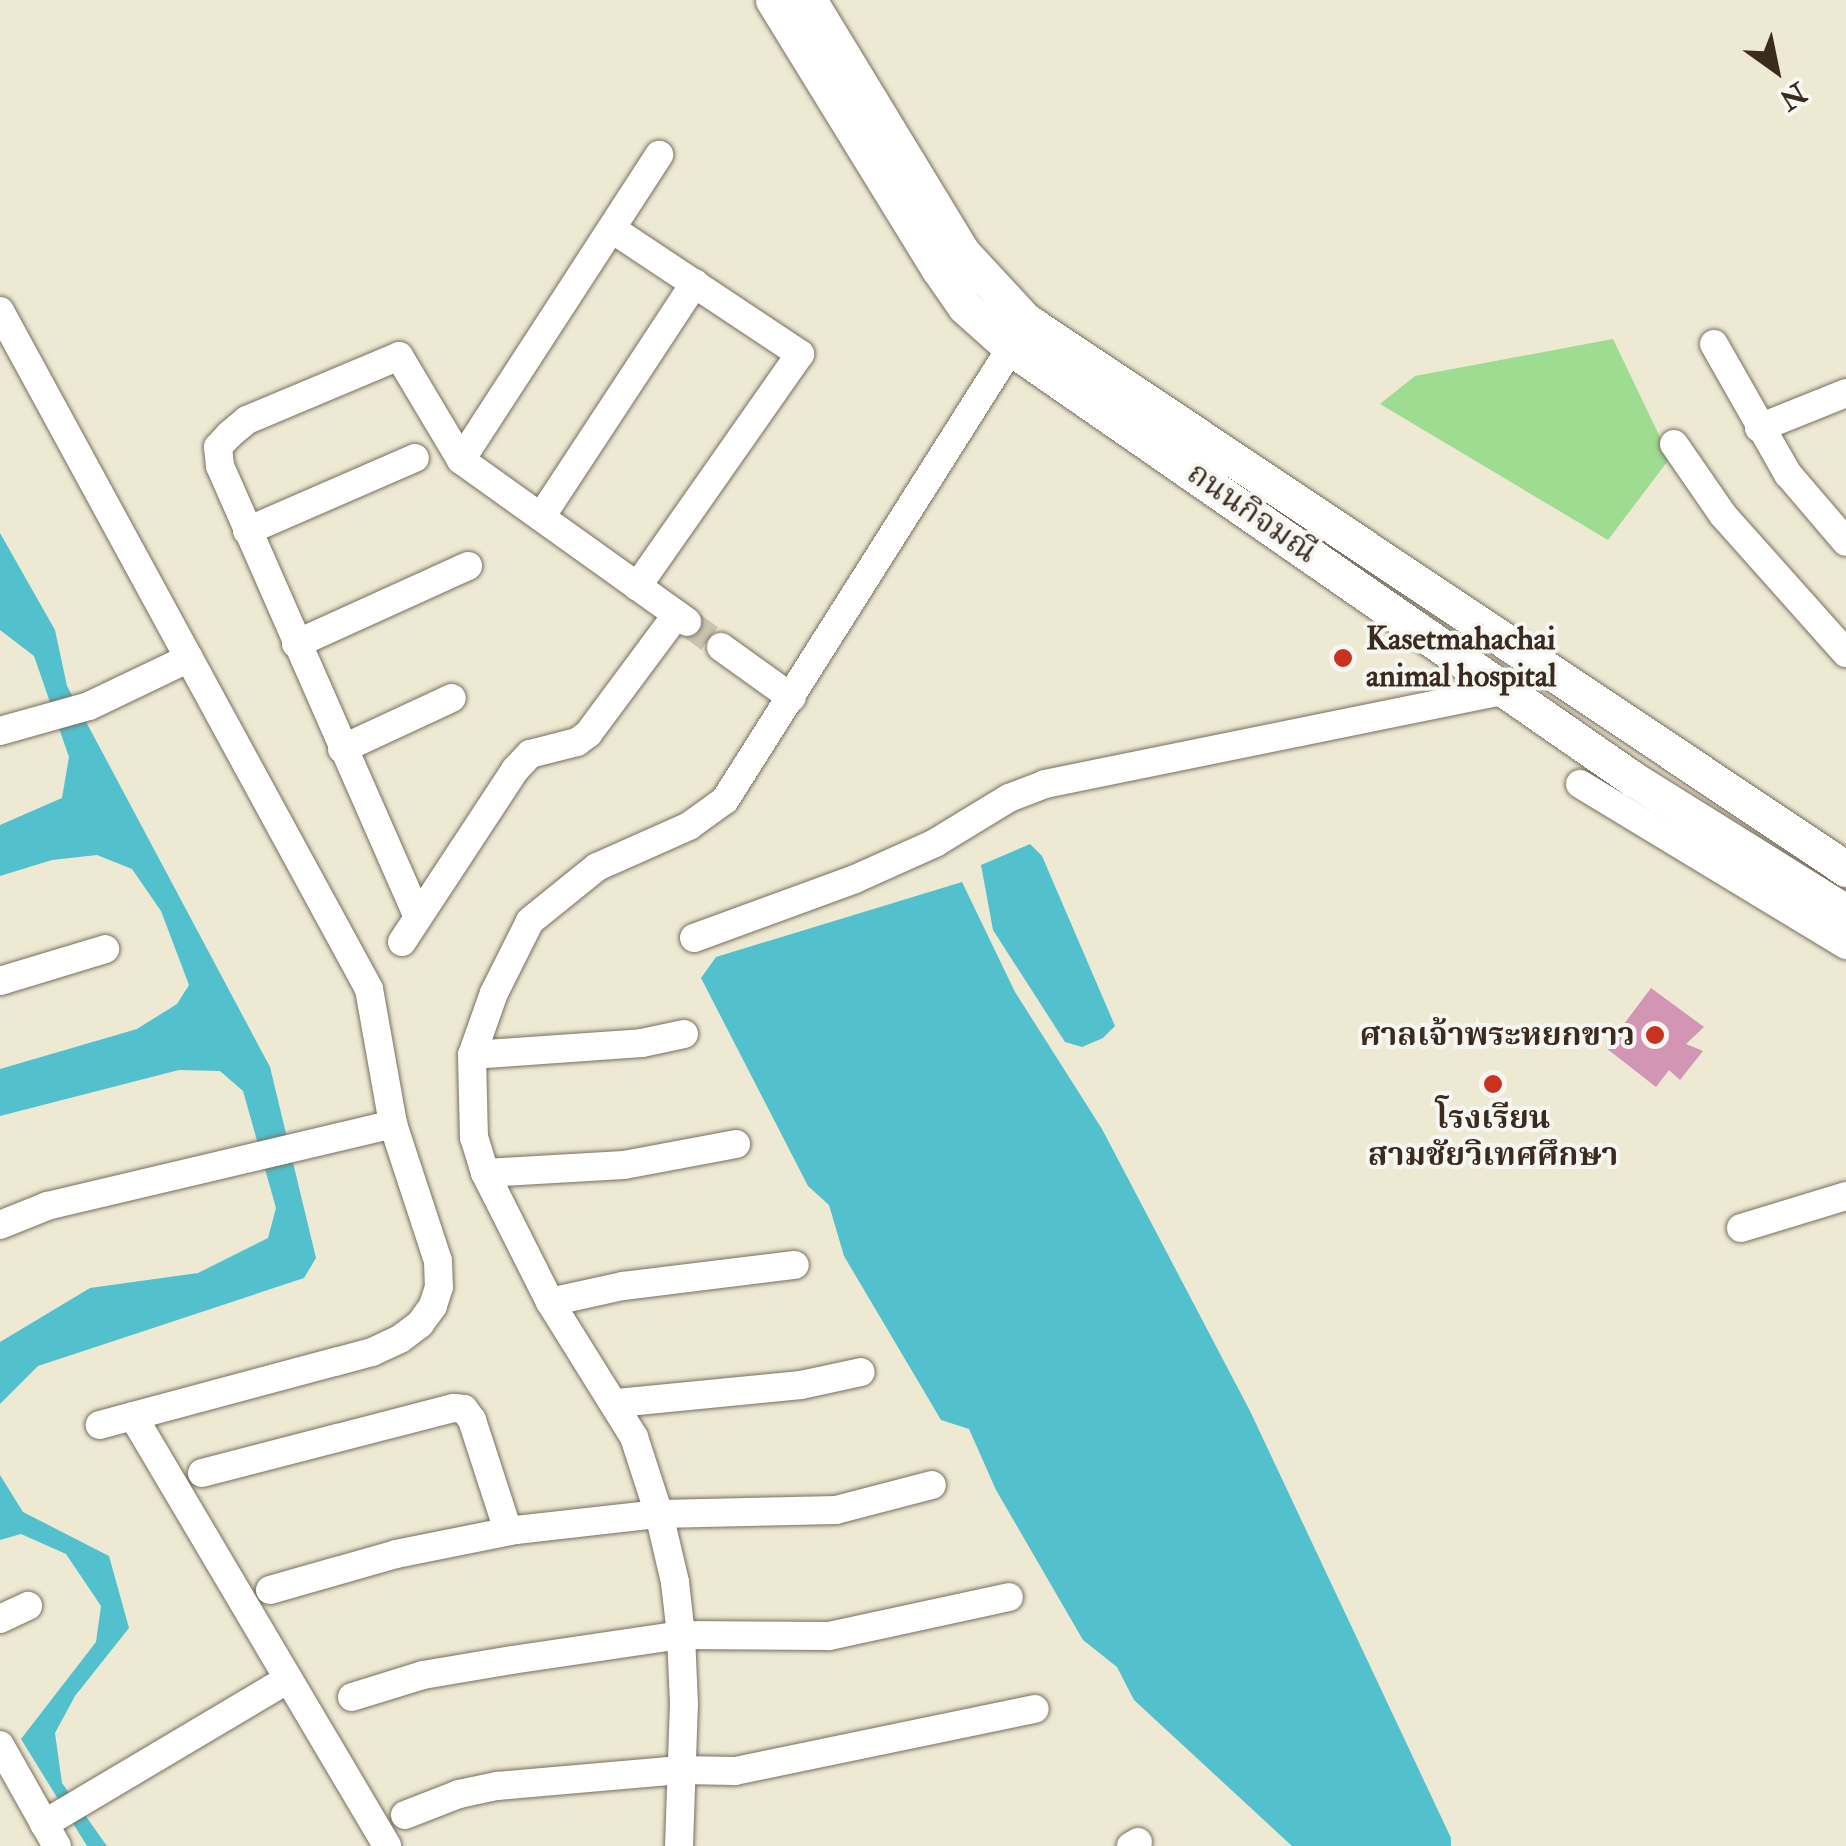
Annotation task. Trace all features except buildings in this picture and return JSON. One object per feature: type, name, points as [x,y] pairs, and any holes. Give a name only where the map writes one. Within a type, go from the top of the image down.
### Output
[{"type":"main road","name":"ถนนกิจมณี","points":[[774,0],[965,308],[1012,348],[1633,780],[1846,912]]},
{"type":"main road","name":"ถนนกิจมณี","points":[[809,0],[963,253],[1025,320],[1846,868]]},
{"type":"main road","points":[[1735,843],[1757,809]]},
{"type":"street","points":[[462,460],[660,155]]},
{"type":"street","points":[[612,229],[798,349],[800,358],[637,587]]},
{"type":"street","points":[[541,517],[696,283]]},
{"type":"street","points":[[0,311],[370,989],[393,1124],[438,1261],[439,1286],[420,1324],[372,1352],[100,1425]]},
{"type":"street","points":[[1714,344],[1788,474],[1846,542]]},
{"type":"street","points":[[679,1846],[684,1704],[681,1636],[676,1582],[660,1514],[634,1437],[616,1402],[550,1302],[485,1173],[474,1138],[472,1055],[494,993],[530,921],[597,868],[707,816],[725,800],[1012,348]]},
{"type":"street","points":[[402,942],[515,770],[530,754],[577,742],[588,734],[682,618],[462,460],[399,356],[246,420],[218,447],[220,466],[247,531],[418,917]]},
{"type":"street","points":[[1759,428],[1846,393]]},
{"type":"street","points":[[1674,444],[1723,515],[1846,653]]},
{"type":"street","points":[[247,531],[416,458]]},
{"type":"street","points":[[296,644],[468,566]]},
{"type":"street","points":[[721,646],[792,698]]},
{"type":"street","points":[[0,731],[89,706],[188,658]]},
{"type":"street","points":[[694,938],[855,879],[935,843],[1008,798],[1045,784],[1506,690]]},
{"type":"street","points":[[342,749],[452,698]]},
{"type":"street","points":[[1580,784],[1846,945]]},
{"type":"street","points":[[0,981],[105,949]]},
{"type":"street","points":[[472,1055],[642,1043],[684,1034]]},
{"type":"street","points":[[0,1225],[46,1206],[393,1124]]},
{"type":"street","points":[[485,1173],[624,1164],[736,1144]]},
{"type":"street","points":[[1741,1228],[1846,1196]]},
{"type":"street","points":[[550,1302],[623,1286],[794,1265]]},
{"type":"street","points":[[616,1402],[801,1385],[861,1372]]},
{"type":"street","points":[[202,1473],[454,1408],[464,1410],[472,1420],[508,1532]]},
{"type":"street","points":[[133,1416],[387,1846]]},
{"type":"street","points":[[270,1590],[396,1554],[508,1532],[660,1514],[836,1510],[932,1485]]},
{"type":"street","points":[[352,1697],[423,1674],[681,1636],[829,1636],[1009,1597]]},
{"type":"street","points":[[0,1619],[28,1606]]},
{"type":"street","points":[[0,1745],[51,1835],[288,1679]]},
{"type":"street","points":[[405,1815],[459,1794],[497,1786],[764,1766],[1035,1709]]},
{"type":"green space","points":[[1613,339],[1670,458],[1608,540],[1380,404],[1415,376]]},
{"type":"water","points":[[0,533],[55,630],[67,686],[270,1067],[316,1258],[304,1278],[38,1366],[0,1404],[0,1342],[90,1288],[198,1273],[268,1238],[276,1208],[243,1091],[220,1071],[179,1070],[0,1116],[0,1069],[137,1029],[177,1004],[189,985],[161,911],[132,869],[97,855],[52,860],[0,876],[0,825],[62,798],[69,757],[34,656],[0,630]]},
{"type":"water","points":[[1030,844],[1042,856],[1115,1026],[1103,1038],[1082,1047],[1065,1042],[993,930],[981,865]]},
{"type":"water","points":[[962,882],[1015,992],[1102,1129],[1250,1411],[1451,1838],[1451,1846],[1292,1846],[1134,1700],[1117,1667],[1083,1640],[996,1490],[969,1429],[941,1420],[844,1256],[829,1205],[808,1186],[701,978],[716,957]]},
{"type":"water","points":[[0,1475],[23,1512],[109,1556],[129,1628],[75,1696],[55,1733],[62,1783],[107,1846],[87,1846],[21,1739],[96,1642],[101,1606],[66,1554],[21,1534],[0,1540]]},
{"type":"tunnel","points":[[687,622],[721,647]]},
{"type":"place","name":"Kasetmahachai animal hospital","points":[[1343,658]]},
{"type":"place","name":"ศาลเจ้าพระหยกขาว","points":[[1655,1035]]},
{"type":"place","name":"โรงเรียน สามชัยวิเทศศึกษา","points":[[1493,1084]]}]
